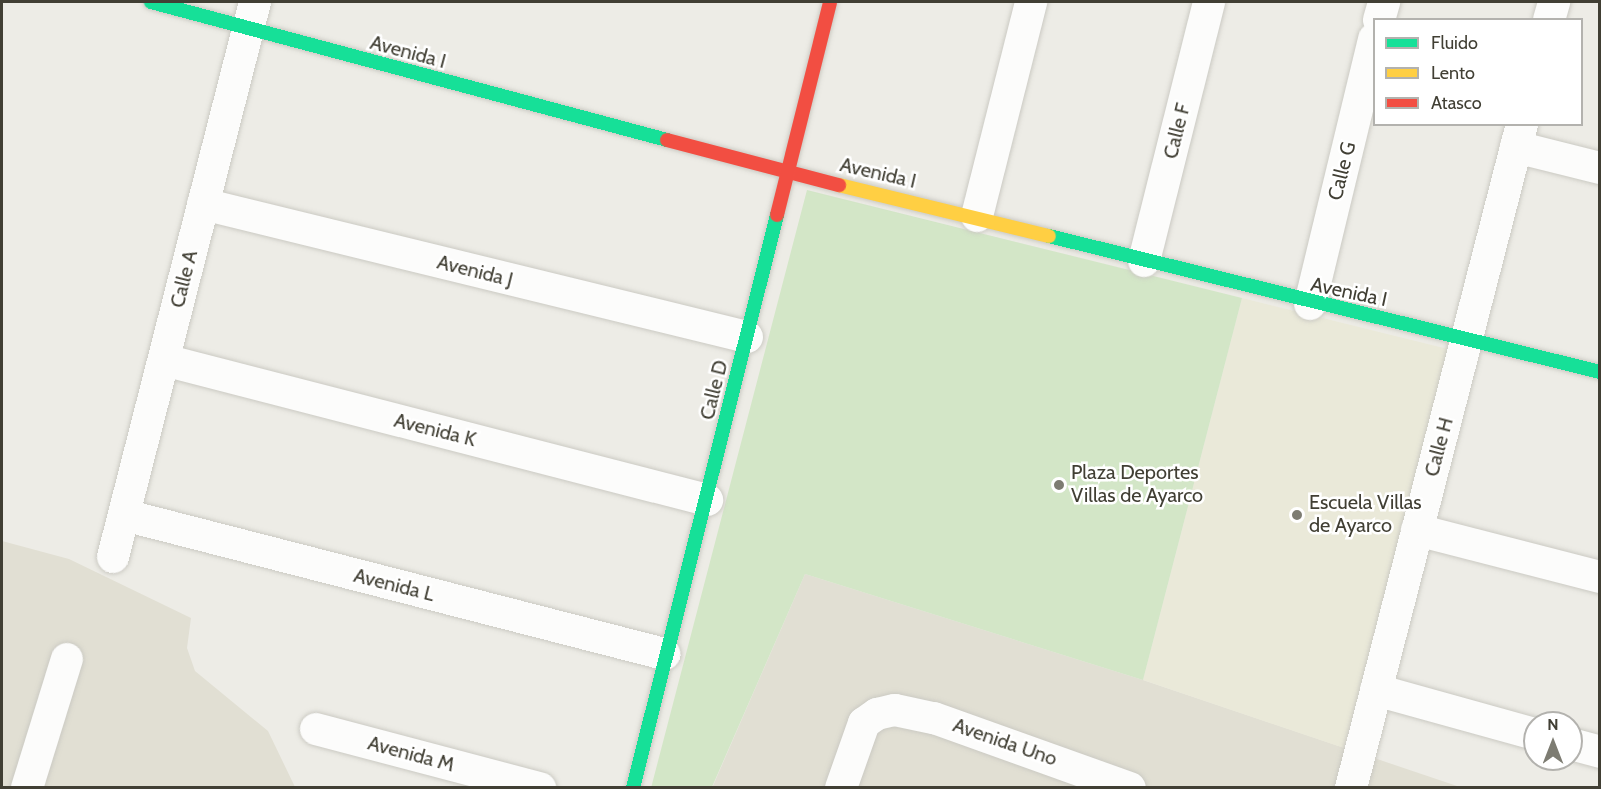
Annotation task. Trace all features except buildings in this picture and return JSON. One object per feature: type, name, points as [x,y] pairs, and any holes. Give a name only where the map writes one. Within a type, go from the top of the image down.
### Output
[{"type":"street","name":"Avenida I","points":[[151,2],[252,16],[788,172],[977,216],[1310,304],[1467,338],[1599,372]]},
{"type":"street","points":[[977,216],[1031,2]]},
{"type":"street","name":"Calle F","points":[[1144,261],[1209,2]]},
{"type":"street","points":[[1380,18],[1384,2]]},
{"type":"street","points":[[1550,18],[1554,2]]},
{"type":"street","name":"Calle D","points":[[633,788],[664,654],[707,500],[788,172],[824,3]]},
{"type":"street","name":"Calle A","points":[[113,557],[252,16]]},
{"type":"street","name":"Calle G","points":[[1310,304],[1373,43]]},
{"type":"street","points":[[1519,136],[1599,168]]},
{"type":"street","name":"Calle H","points":[[1353,779],[1519,136]]},
{"type":"street","name":"Avenida J","points":[[204,204],[747,337]]},
{"type":"street","name":"Avenida K","points":[[164,360],[707,500]]},
{"type":"street","name":"Avenida L","points":[[124,515],[664,654]]},
{"type":"street","points":[[1417,530],[1599,577]]},
{"type":"street","points":[[27,788],[67,659]]},
{"type":"street","points":[[1376,690],[1523,731]]},
{"type":"street","name":"Avenida Uno","points":[[841,788],[864,723],[877,714],[911,711],[1130,788]]},
{"type":"street","name":"Avenida M","points":[[316,729],[540,788]]},
{"type":"street","points":[[1583,747],[1599,752]]},
{"type":"shaded area","name":"Escuela Villas de Ayarco","points":[[1242,298],[1452,350],[1344,748],[1143,680]]},
{"type":"shaded area","points":[[2,541],[69,559],[191,618],[187,648],[195,671],[268,731],[295,787],[2,787]]},
{"type":"shaded area","points":[[805,574],[1143,680],[1460,787],[712,788]]},
{"type":"green space","points":[[807,190],[1242,298],[1143,680],[805,574],[712,787],[651,788]]},
{"type":"traffic: fast","points":[[151,2],[667,140]]},
{"type":"traffic: fast","points":[[633,788],[777,215]]},
{"type":"traffic: fast","points":[[1049,236],[1600,372]]},
{"type":"traffic: slow","points":[[839,185],[1049,236]]},
{"type":"traffic: jam","points":[[777,215],[830,2]]},
{"type":"traffic: jam","points":[[667,140],[839,185]]},
{"type":"place","name":"Plaza Deportes Villas de Ayarco","points":[[1059,485]]},
{"type":"place","name":"Escuela Villas de Ayarco","points":[[1297,515]]}]
